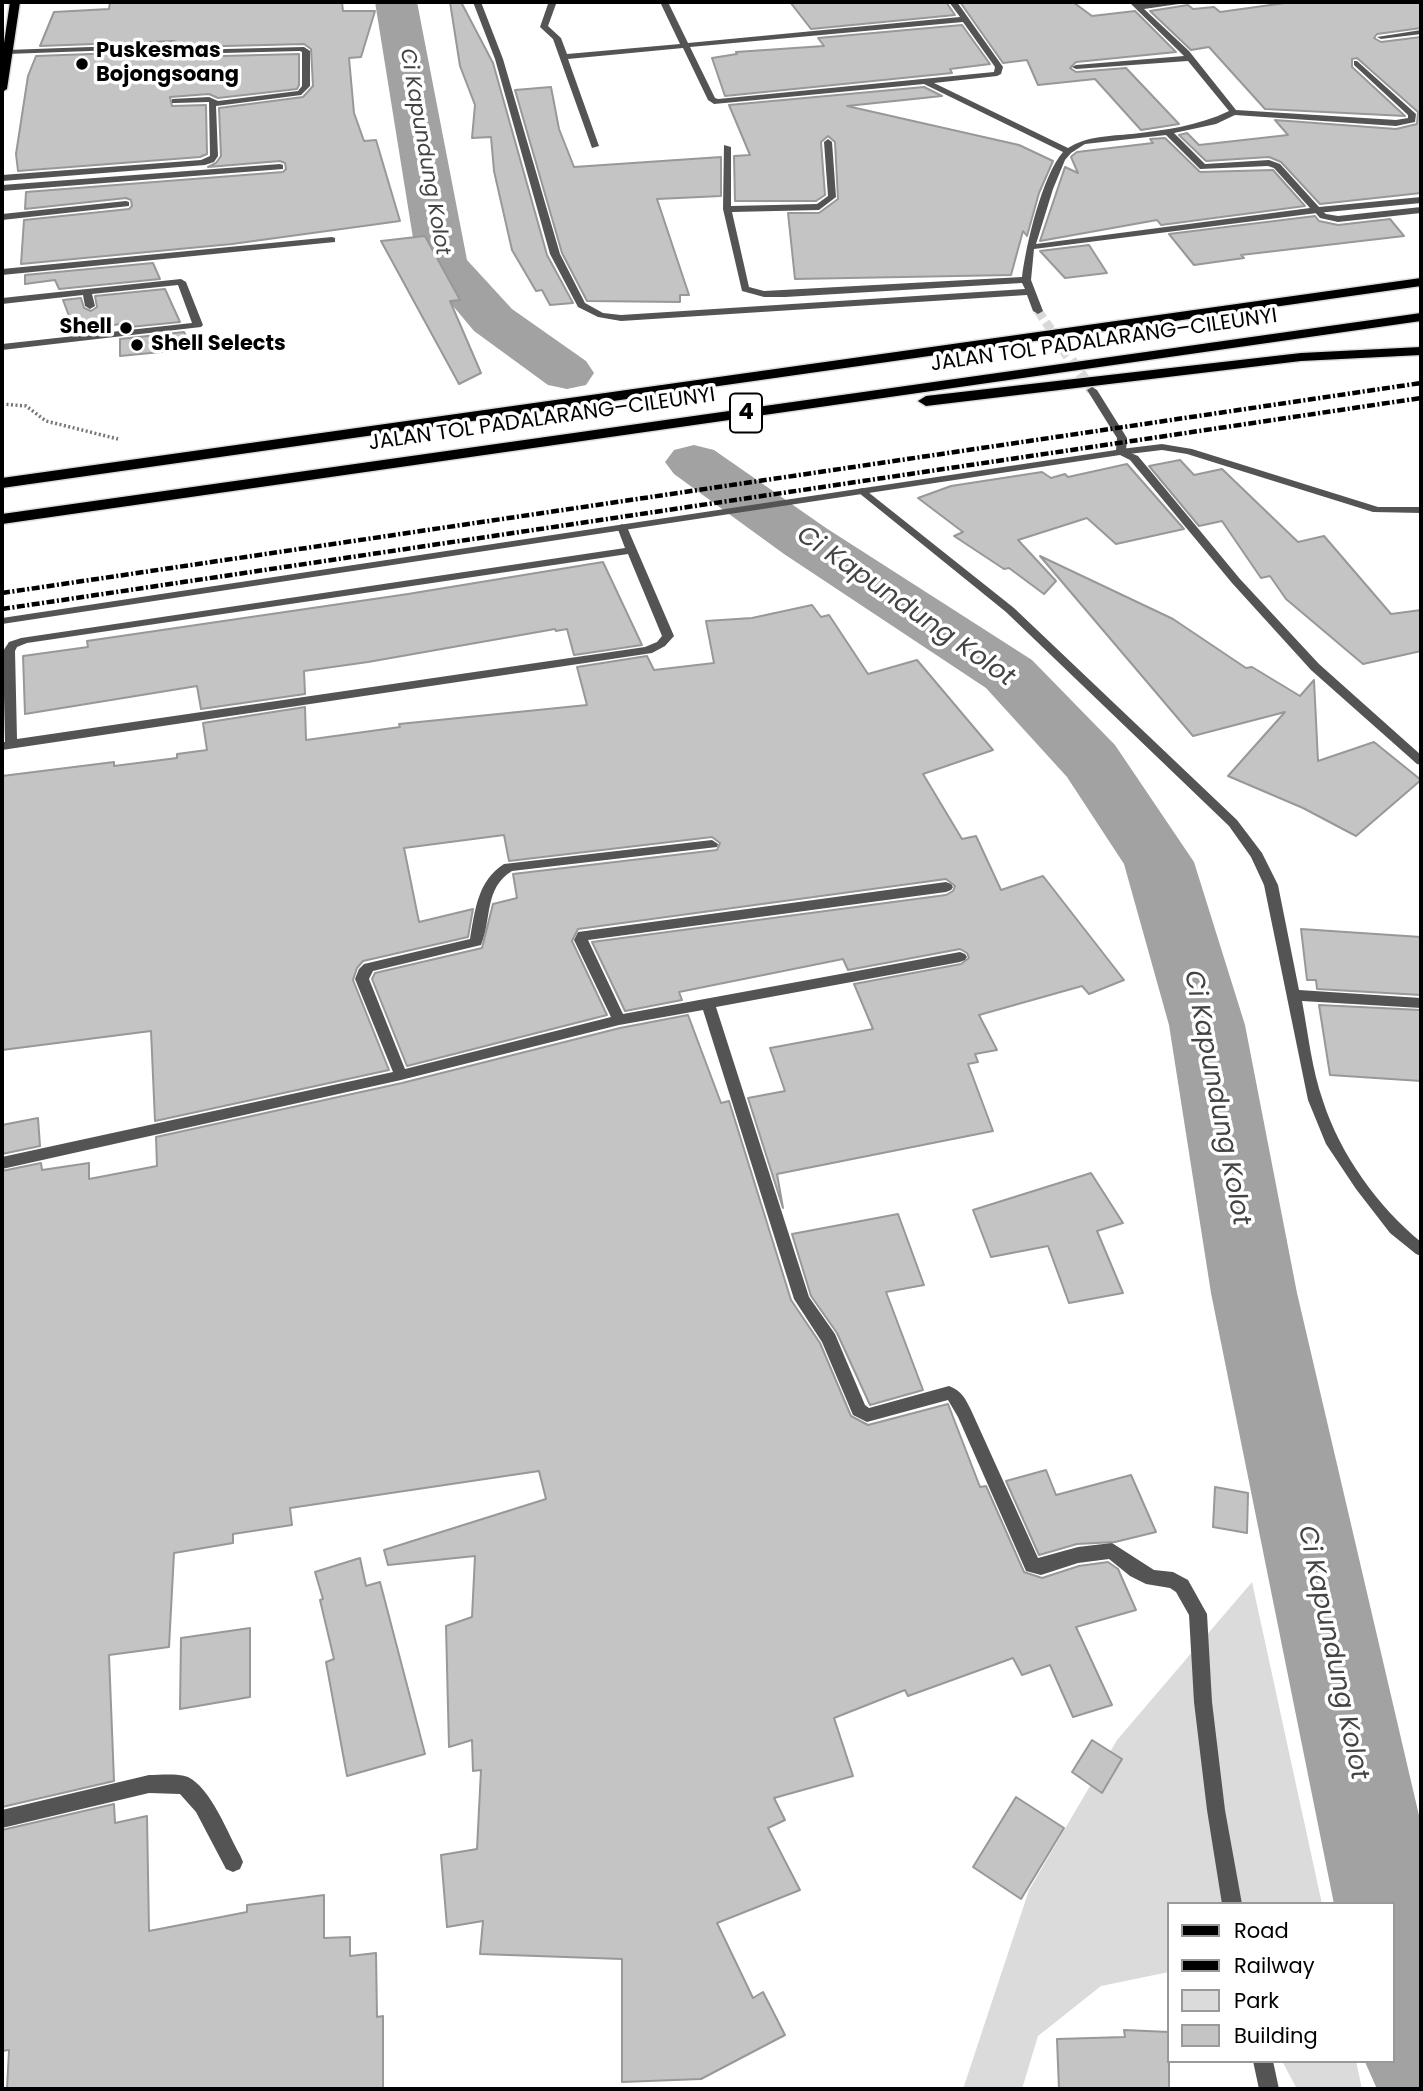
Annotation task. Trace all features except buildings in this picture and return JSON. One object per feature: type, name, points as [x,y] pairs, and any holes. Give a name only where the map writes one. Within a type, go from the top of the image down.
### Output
[{"type":"highway","name":"JALAN TOL PADALARANG–CILEUNYI","points":[[2,483],[1421,282]]},
{"type":"highway","name":"JALAN TOL PADALARANG–CILEUNYI","points":[[2,519],[1421,317]]},
{"type":"highway","points":[[354,468],[1301,357],[1421,351]]},
{"type":"main road","points":[[2,89],[15,2]]},
{"type":"street","points":[[477,2],[499,59],[555,254],[581,304],[590,311],[621,318],[1028,292]]},
{"type":"street","points":[[664,2],[712,100],[717,102],[927,83],[988,76],[1000,70],[953,2]]},
{"type":"street","points":[[1136,4],[1178,2]]},
{"type":"street","points":[[552,4],[544,27],[555,34],[594,146]]},
{"type":"street","points":[[1136,4],[1190,58],[1234,112]]},
{"type":"street","points":[[564,57],[965,19]]},
{"type":"street","points":[[1381,37],[1421,32]]},
{"type":"street","points":[[7,52],[174,46],[184,52],[306,51],[306,86],[301,93],[215,102],[209,99],[175,101]]},
{"type":"street","points":[[1076,67],[1190,58]]},
{"type":"street","points":[[1038,311],[1028,292],[1026,279],[1030,247],[1060,159],[1068,151],[1083,142],[1168,132],[1213,122],[1234,112],[1405,124],[1412,120],[1412,114],[1357,63]]},
{"type":"street","points":[[927,83],[1068,151]]},
{"type":"street","points":[[2,178],[181,166],[211,160],[214,156],[212,104],[215,102]]},
{"type":"street","points":[[1168,132],[1203,167],[1269,163],[1278,166],[1317,210],[1329,219],[1421,210]]},
{"type":"street","points":[[727,209],[819,207],[826,204],[832,197],[828,142]]},
{"type":"street","points":[[727,147],[727,209],[745,289],[753,292],[785,293],[1026,279]]},
{"type":"street","points":[[2,188],[280,167]]},
{"type":"street","points":[[1030,247],[1317,210],[1421,200]]},
{"type":"street","points":[[2,217],[127,204]]},
{"type":"street","points":[[2,272],[332,240]]},
{"type":"street","points":[[2,301],[87,292],[136,293],[182,283],[198,325],[99,332],[2,346]]},
{"type":"street","points":[[87,292],[90,306]]},
{"type":"street","points":[[146,319],[150,330]]},
{"type":"street","points":[[1092,390],[1122,438],[1121,452]]},
{"type":"street","points":[[2,621],[692,515],[1162,447],[1188,451],[1377,510],[1421,510]]},
{"type":"street","points":[[1121,452],[1134,458],[1236,581],[1315,667],[1421,761]]},
{"type":"street","points":[[863,491],[1010,610],[1233,823],[1256,856],[1271,885],[1315,1100],[1333,1144],[1395,1229],[1421,1250]]},
{"type":"street","points":[[622,527],[632,550],[668,636],[661,644],[648,650],[6,745],[9,651],[13,645],[25,640],[632,550]]},
{"type":"street","points":[[401,1075],[362,979],[369,967],[476,942],[491,880],[498,872],[509,867],[712,844]]},
{"type":"street","points":[[619,1020],[581,940],[583,935],[946,887]]},
{"type":"street","points":[[2,1163],[401,1075],[619,1020],[960,957]]},
{"type":"street","points":[[1292,995],[1421,1003]]},
{"type":"street","points":[[706,1002],[802,1299],[829,1339],[859,1410],[867,1415],[949,1393],[956,1397],[965,1415],[1032,1565],[1041,1567],[1078,1555],[1112,1550],[1136,1570],[1153,1578],[1172,1580],[1182,1586],[1198,1615],[1203,1702],[1216,1810],[1232,1902]]},
{"type":"street","points":[[2,1819],[149,1784],[184,1785],[203,1805],[233,1862]]},
{"type":"street","points":[[1263,2063],[1269,2089]]},
{"type":"path","points":[[2,404],[26,406],[34,416],[53,426],[112,436],[125,443]]},
{"type":"green space","points":[[1252,1582],[1322,1902],[1168,1902],[1168,1972],[1101,1986],[1038,2036],[1022,2089],[963,2089],[1029,1890],[1117,1740]]},
{"type":"green space","points":[[1283,2063],[1356,2063],[1362,2089],[1297,2089]]},
{"type":"waterway","name":"Ci Kapundung Kolot","points":[[396,2],[442,263],[493,320],[567,373]]},
{"type":"waterway","name":"Ci Kapundung Kolot","points":[[694,462],[805,541],[1009,674],[1091,761],[1159,862],[1207,1025],[1254,1293],[1387,1902]]},
{"type":"waterway","name":"Ci Kapundung Kolot","points":[[1395,1944],[1421,2062]]},
{"type":"tunnel","points":[[1038,311],[1064,348]]},
{"type":"tunnel","points":[[1062,347],[1092,390]]},
{"type":"railway","points":[[2,593],[1421,383]]},
{"type":"railway","points":[[2,609],[1421,398]]},
{"type":"place","name":"Puskesmas Bojongsoang","points":[[82,64]]},
{"type":"place","name":"Shell","points":[[126,328]]},
{"type":"place","name":"Shell Selects","points":[[137,345]]}]
